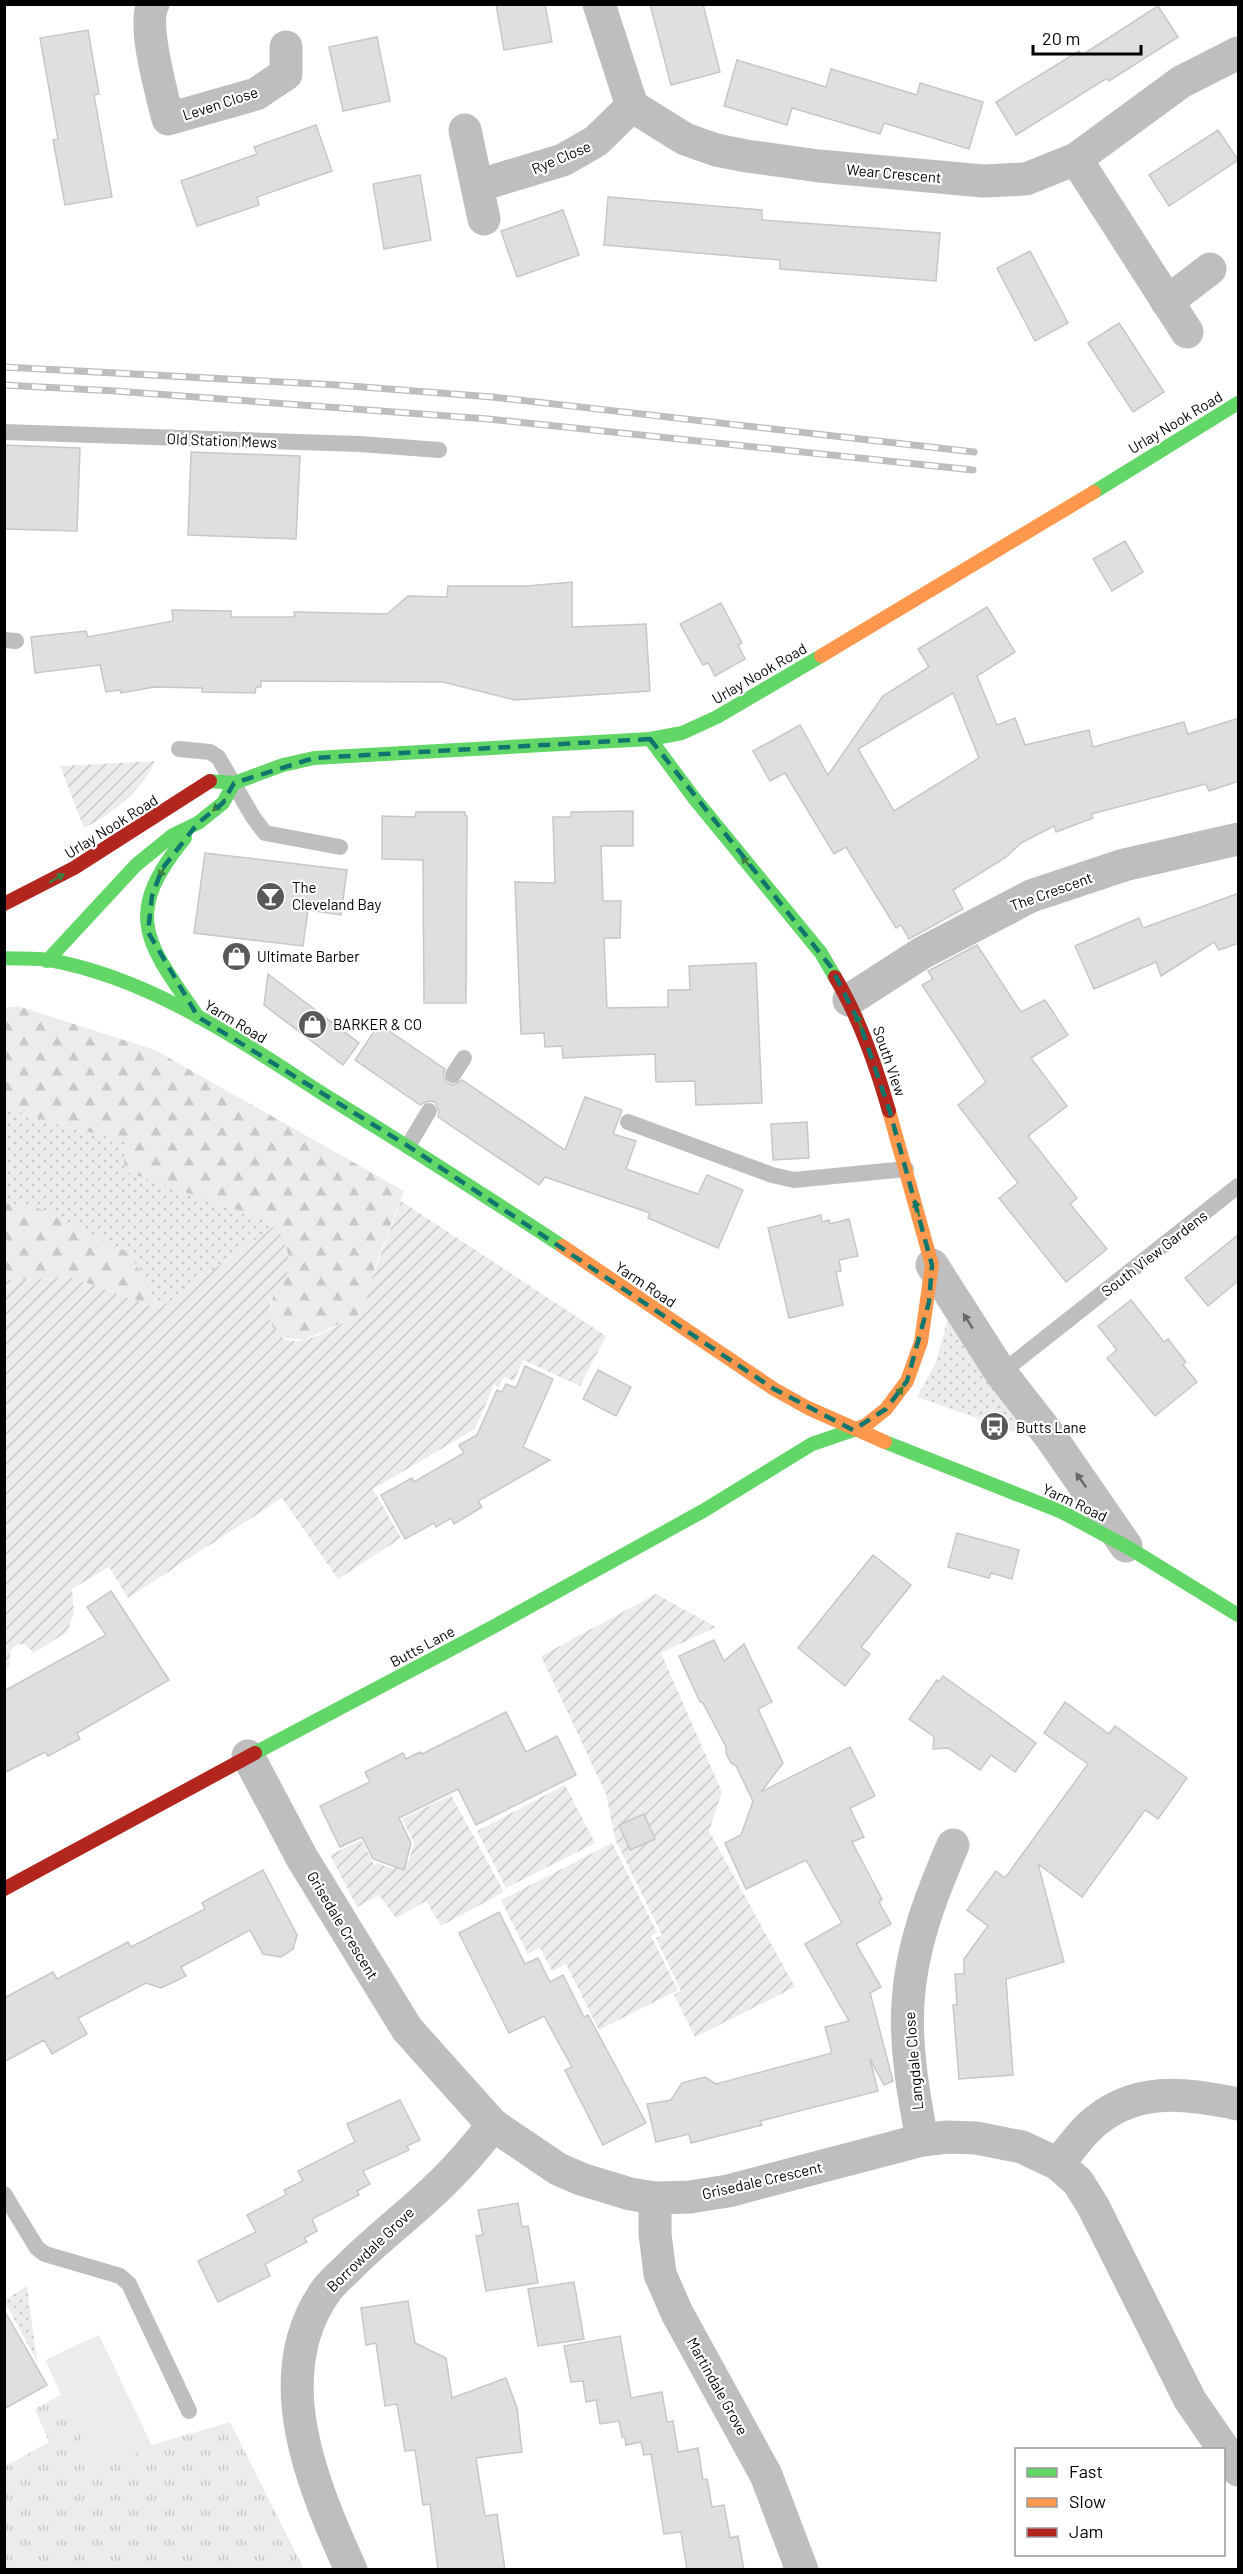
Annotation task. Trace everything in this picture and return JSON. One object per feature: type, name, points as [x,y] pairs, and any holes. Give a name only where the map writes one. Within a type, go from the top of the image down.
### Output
[{"type":"main road","name":"Urlay Nook Road","points":[[4,904],[74,868],[213,780],[234,783],[283,765],[314,758],[650,739],[682,733],[717,717],[917,600],[1239,403]]},
{"type":"main road","name":"South View","points":[[650,739],[694,798],[820,953],[849,1000],[877,1069],[932,1265],[921,1342],[906,1381],[886,1409],[866,1425],[853,1430]]},
{"type":"main road","points":[[198,1017],[156,953],[148,932],[148,914],[156,882],[179,845],[198,823],[223,803],[234,783]]},
{"type":"main road","points":[[47,961],[136,865],[173,835],[198,823]]},
{"type":"main road","name":"Yarm Road","points":[[4,958],[47,961],[106,975],[198,1017],[408,1146],[774,1389],[811,1411],[853,1430],[1060,1511],[1126,1546],[1239,1615]]},
{"type":"main road","name":"Butts Lane","points":[[4,1889],[248,1755],[491,1628],[703,1511],[812,1444],[853,1430]]},
{"type":"street","name":"Leven Close","points":[[153,4],[150,11],[150,28],[168,119],[256,94],[286,74],[286,47]]},
{"type":"street","points":[[599,4],[609,41],[632,106]]},
{"type":"street","name":"Wear Crescent","points":[[632,106],[685,139],[716,150],[819,166],[983,181],[1026,179],[1076,159],[1181,82],[1239,53]]},
{"type":"street","name":"Rye Close","points":[[477,186],[562,159],[596,141],[632,106]]},
{"type":"street","points":[[465,130],[484,219]]},
{"type":"street","points":[[1076,159],[1187,332]]},
{"type":"street","points":[[1167,302],[1210,269]]},
{"type":"street","name":"The Crescent","points":[[849,1000],[922,953],[1031,896],[1124,865],[1239,838]]},
{"type":"street","points":[[932,1265],[1001,1372],[1050,1436],[1126,1546]]},
{"type":"street","name":"Grisedale Crescent","points":[[248,1755],[320,1888],[407,2029],[493,2125],[558,2169],[605,2187],[655,2198],[690,2197],[728,2191],[922,2140],[948,2137],[976,2138],[1022,2147],[1058,2164],[1078,2182],[1086,2193],[1190,2400],[1224,2448]]},
{"type":"street","name":"Langdale Close","points":[[922,2140],[910,2059],[907,2005],[916,1944],[930,1898],[954,1845]]},
{"type":"street","points":[[1058,2164],[1088,2128],[1128,2102],[1172,2094],[1239,2104]]},
{"type":"street","name":"Borrowdale Grove","points":[[351,2570],[325,2513],[307,2450],[297,2399],[298,2356],[306,2326],[326,2291],[372,2244],[448,2177],[493,2125]]},
{"type":"street","name":"Martindale Grove","points":[[655,2198],[654,2234],[660,2274],[677,2313],[766,2475],[802,2570]]},
{"type":"street","name":"Grisedale Crescent","points":[[1225,2450],[1239,2470]]},
{"type":"lane","name":"Old Station Mews","points":[[4,432],[360,444],[439,450]]},
{"type":"lane","points":[[179,749],[210,752],[218,757],[252,817],[265,833],[340,847]]},
{"type":"lane","points":[[453,1075],[464,1058]]},
{"type":"lane","points":[[408,1146],[429,1111]]},
{"type":"lane","points":[[628,1122],[772,1175],[794,1180],[906,1169]]},
{"type":"lane","name":"South View Gardens","points":[[1001,1372],[1239,1186]]},
{"type":"lane","points":[[4,2194],[37,2248],[45,2254],[110,2272],[120,2276],[129,2284],[189,2410]]},
{"type":"highlighted area","points":[[650,739],[831,967],[860,1024],[890,1112],[932,1265],[929,1302],[907,1381],[886,1409],[853,1430],[774,1389],[408,1146],[198,1017],[148,932],[152,896],[162,869],[198,823],[223,803],[234,783],[314,758]]},
{"type":"green space","points":[[155,761],[142,783],[125,801],[84,828],[60,766]]},
{"type":"green space","points":[[18,1006],[155,1050],[404,1191],[375,1267],[365,1307],[359,1315],[304,1340],[280,1337],[273,1330],[270,1315],[273,1295],[289,1269],[289,1260],[277,1224],[124,1171],[125,1141],[56,1124],[5,1107],[5,1008]]},
{"type":"green space","points":[[5,1107],[56,1124],[125,1141],[125,1171],[277,1224],[159,1309],[129,1253],[36,1207],[5,1203]]},
{"type":"green space","points":[[401,1201],[606,1336],[580,1386],[523,1360],[514,1381],[504,1377],[499,1387],[494,1385],[475,1429],[373,1489],[401,1538],[338,1579],[282,1498],[128,1598],[109,1567],[72,1589],[74,1613],[67,1632],[34,1653],[25,1644],[16,1645],[10,1654],[10,1666],[5,1669],[5,1280],[73,1278],[159,1309],[277,1224],[290,1263],[288,1272],[273,1296],[271,1322],[274,1330],[286,1339],[305,1340],[359,1315],[365,1307],[373,1275]]},
{"type":"green space","points":[[4,1203],[36,1207],[130,1253],[159,1309],[73,1278],[5,1280]]},
{"type":"green space","points":[[948,1318],[1033,1438],[917,1397],[936,1362]]},
{"type":"green space","points":[[656,1594],[716,1627],[661,1653],[722,1792],[709,1831],[795,1987],[695,2037],[674,1995],[681,1991],[656,1938],[662,1935],[615,1839],[606,1794],[541,1656]]},
{"type":"green space","points":[[565,1785],[595,1843],[506,1888],[477,1831]]},
{"type":"green space","points":[[451,1795],[504,1892],[441,1926],[426,1901],[396,1918],[379,1895],[357,1907],[330,1855],[361,1840],[374,1865],[377,1863],[393,1869],[409,1861],[414,1842],[402,1819]]},
{"type":"green space","points":[[612,1843],[657,1932],[651,1936],[678,1990],[599,2030],[566,1964],[552,1971],[540,1948],[528,1954],[501,1900]]},
{"type":"green space","points":[[27,2286],[37,2361],[5,2302]]},
{"type":"green space","points":[[99,2335],[152,2446],[97,2472],[45,2360]]},
{"type":"green space","points":[[61,2395],[98,2471],[155,2444],[230,2422],[304,2569],[5,2569],[4,2467],[49,2442],[35,2409]]},
{"type":"building","points":[[496,4],[545,4],[552,42],[504,50]]},
{"type":"building","points":[[650,4],[703,4],[720,72],[671,85]]},
{"type":"building","points":[[1158,6],[1178,37],[1109,81],[1107,78],[1016,135],[996,102],[1079,51],[1082,55]]},
{"type":"building","points":[[88,30],[99,94],[94,95],[112,197],[65,205],[53,140],[58,139],[40,38]]},
{"type":"building","points":[[377,37],[390,101],[343,111],[329,47]]},
{"type":"building","points":[[737,60],[826,87],[831,69],[917,95],[920,83],[983,102],[969,149],[884,123],[880,134],[792,108],[787,125],[724,106]]},
{"type":"building","points":[[316,125],[332,171],[257,197],[259,205],[197,226],[181,181],[257,154],[254,147]]},
{"type":"building","points":[[1218,130],[1238,160],[1169,206],[1149,175]]},
{"type":"building","points":[[420,175],[431,240],[384,249],[373,184]]},
{"type":"building","points":[[608,197],[762,210],[762,220],[940,233],[936,281],[780,269],[780,260],[604,245]]},
{"type":"building","points":[[563,210],[579,255],[517,277],[501,231]]},
{"type":"building","points":[[1030,251],[1068,323],[1035,341],[997,268]]},
{"type":"building","points":[[1119,323],[1164,392],[1133,412],[1088,343]]},
{"type":"building","points":[[4,445],[80,448],[77,531],[4,529]]},
{"type":"building","points":[[191,452],[300,456],[296,539],[188,535]]},
{"type":"building","points":[[1125,541],[1143,572],[1112,591],[1093,559]]},
{"type":"building","points":[[572,582],[572,627],[646,624],[650,691],[515,700],[443,682],[261,681],[261,687],[256,687],[255,693],[202,692],[202,688],[154,687],[121,693],[120,690],[106,692],[100,665],[35,673],[31,637],[86,631],[88,637],[173,621],[172,610],[231,611],[231,617],[295,617],[294,612],[387,614],[408,596],[447,597],[448,586],[527,586]]},
{"type":"building","points":[[721,603],[742,643],[738,645],[745,659],[715,676],[708,663],[703,665],[680,624]]},
{"type":"building","points":[[987,607],[1015,652],[977,676],[997,725],[1015,718],[1025,745],[1089,730],[1093,747],[1184,722],[1188,734],[1239,718],[1239,781],[1209,791],[1206,784],[1091,814],[1093,818],[1056,832],[1054,826],[1021,843],[1005,858],[953,890],[963,909],[909,939],[901,925],[896,928],[846,847],[834,854],[785,773],[770,781],[753,751],[800,725],[828,775],[883,696],[929,667],[918,649]],"holes":[[[953,693],[979,758],[894,811],[858,749]]]},
{"type":"building","points":[[633,811],[633,846],[601,846],[603,901],[621,901],[620,938],[604,938],[607,1008],[668,1007],[668,990],[690,990],[689,966],[756,963],[762,1103],[696,1105],[695,1081],[656,1082],[655,1054],[563,1058],[562,1046],[545,1047],[544,1033],[521,1034],[515,882],[555,883],[553,817],[571,817],[571,812]]},
{"type":"building","points":[[416,812],[465,812],[467,816],[466,1003],[424,1003],[423,860],[382,859],[382,816],[415,817]]},
{"type":"building","name":"The Cleveland Bay","points":[[205,853],[347,870],[341,915],[308,910],[303,946],[194,933]]},
{"type":"building","points":[[1239,893],[1239,943],[1219,950],[1214,942],[1161,976],[1156,962],[1094,989],[1075,946],[1139,918],[1143,928]]},
{"type":"building","points":[[977,945],[1021,1012],[1045,1000],[1068,1035],[1031,1058],[1067,1106],[1028,1136],[1077,1198],[1070,1204],[1107,1249],[1066,1282],[999,1198],[1018,1183],[958,1105],[986,1082],[922,985],[933,979],[928,971]]},
{"type":"building","name":"BARKER & CO","points":[[268,974],[359,1043],[343,1065],[264,1005]]},
{"type":"building","points":[[379,1024],[445,1069],[443,1075],[447,1083],[453,1085],[462,1080],[565,1150],[585,1097],[622,1110],[613,1134],[636,1141],[626,1169],[698,1194],[707,1175],[743,1190],[718,1248],[648,1218],[650,1213],[545,1177],[539,1185],[438,1117],[439,1111],[435,1102],[429,1101],[420,1105],[355,1060]]},
{"type":"building","points":[[807,1122],[809,1158],[773,1160],[771,1124]]},
{"type":"building","points":[[821,1215],[822,1222],[829,1220],[830,1224],[849,1219],[858,1256],[839,1260],[841,1271],[836,1272],[843,1305],[789,1318],[768,1228]]},
{"type":"building","points":[[1239,1234],[1239,1280],[1208,1306],[1185,1278]]},
{"type":"building","points":[[1131,1300],[1164,1342],[1168,1339],[1186,1362],[1183,1365],[1197,1382],[1155,1416],[1107,1358],[1117,1350],[1098,1326]]},
{"type":"building","points":[[525,1366],[553,1379],[523,1447],[550,1460],[478,1501],[482,1507],[454,1524],[451,1518],[436,1527],[434,1523],[405,1539],[381,1495],[412,1478],[414,1482],[464,1453],[459,1445],[477,1435],[497,1390],[502,1392],[506,1384],[516,1388]]},
{"type":"building","points":[[598,1370],[631,1387],[616,1416],[583,1399]]},
{"type":"building","points":[[957,1533],[1019,1550],[1012,1579],[991,1573],[989,1578],[948,1567]]},
{"type":"building","points":[[873,1555],[911,1585],[861,1647],[870,1654],[845,1686],[798,1648]]},
{"type":"building","points":[[111,1591],[169,1680],[77,1733],[80,1739],[48,1756],[45,1752],[4,1773],[4,1691],[106,1635],[87,1607]]},
{"type":"building","points":[[714,1640],[724,1661],[744,1644],[772,1702],[758,1709],[783,1763],[761,1792],[850,1747],[875,1796],[850,1808],[864,1837],[852,1842],[882,1899],[879,1902],[891,1924],[856,1944],[881,1987],[870,1993],[893,2081],[884,2085],[870,2059],[878,2091],[760,2121],[762,2125],[691,2143],[689,2134],[656,2142],[647,2104],[671,2100],[682,2083],[705,2077],[716,2084],[832,2053],[825,2027],[849,2021],[805,1944],[842,1923],[806,1860],[746,1889],[725,1843],[741,1835],[753,1801],[736,1766],[731,1763],[726,1747],[703,1703],[700,1702],[679,1656]]},
{"type":"building","points":[[943,1676],[1036,1743],[1015,1772],[991,1755],[980,1770],[948,1748],[933,1749],[934,1737],[909,1719],[937,1680],[939,1682]]},
{"type":"building","points":[[1065,1702],[1109,1734],[1115,1726],[1187,1778],[1158,1819],[1145,1810],[1082,1897],[1038,1864],[1064,1962],[1006,1979],[1013,2075],[959,2079],[953,2005],[957,2005],[955,1974],[964,1974],[964,1959],[988,1926],[967,1910],[996,1871],[1005,1878],[1088,1764],[1044,1733]]},
{"type":"building","points":[[506,1712],[526,1752],[557,1736],[576,1775],[476,1825],[458,1789],[399,1818],[411,1843],[404,1870],[373,1859],[362,1837],[340,1847],[320,1806],[370,1782],[365,1772],[403,1753],[406,1759],[420,1752],[422,1754]]},
{"type":"building","points":[[644,1814],[655,1839],[630,1850],[619,1825]]},
{"type":"building","points":[[263,1870],[297,1935],[293,1949],[281,1957],[263,1954],[250,1930],[181,1967],[186,1976],[161,1988],[146,1983],[78,2018],[87,2034],[52,2054],[44,2040],[4,2062],[4,1998],[53,1972],[57,1979],[128,1942],[131,1947],[205,1909],[202,1903]]},
{"type":"building","points":[[499,1912],[525,1964],[538,1958],[550,1982],[563,1975],[584,2017],[588,2015],[646,2123],[603,2145],[565,2070],[572,2067],[544,2016],[509,2033],[459,1933]]},
{"type":"building","points":[[400,2100],[420,2140],[407,2146],[409,2150],[363,2171],[370,2184],[357,2191],[359,2195],[312,2219],[317,2231],[304,2238],[307,2242],[265,2264],[270,2276],[218,2302],[198,2261],[256,2232],[247,2215],[286,2195],[284,2190],[303,2181],[298,2171],[355,2142],[347,2124]]},
{"type":"building","points":[[518,2203],[522,2227],[528,2226],[538,2283],[486,2291],[476,2236],[483,2235],[478,2210]]},
{"type":"building","points":[[574,2282],[584,2339],[538,2346],[528,2289]]},
{"type":"building","points":[[408,2301],[415,2343],[446,2358],[452,2398],[506,2378],[517,2408],[522,2452],[476,2458],[485,2516],[497,2514],[505,2570],[438,2570],[430,2504],[423,2505],[415,2450],[405,2451],[397,2404],[385,2406],[376,2343],[366,2345],[361,2308]]},
{"type":"building","points":[[4,2310],[47,2385],[4,2409]]},
{"type":"building","points":[[620,2336],[631,2398],[662,2392],[667,2422],[673,2421],[678,2452],[698,2448],[703,2480],[707,2479],[712,2507],[724,2505],[730,2538],[738,2536],[744,2570],[687,2570],[681,2532],[664,2534],[651,2454],[644,2455],[641,2442],[626,2445],[619,2421],[600,2424],[596,2400],[586,2402],[583,2381],[571,2382],[564,2346]]},
{"type":"railway","points":[[4,367],[337,385],[492,397],[974,452]]},
{"type":"railway","points":[[4,385],[488,419],[973,470]]},
{"type":"traffic: fast","points":[[1094,492],[1238,403]]},
{"type":"traffic: fast","points":[[210,781],[234,783],[283,765],[314,758],[650,739],[682,733],[717,717],[821,656]]},
{"type":"traffic: fast","points":[[650,739],[694,798],[821,953],[835,977]]},
{"type":"traffic: fast","points":[[47,961],[136,865],[173,835],[198,823],[223,803],[234,783]]},
{"type":"traffic: fast","points":[[185,838],[165,865],[153,889],[147,910],[148,930],[166,969],[198,1017]]},
{"type":"traffic: fast","points":[[4,958],[49,960],[88,969],[126,982],[199,1017],[562,1246]]},
{"type":"traffic: fast","points":[[255,1753],[491,1628],[703,1511],[812,1444],[859,1428]]},
{"type":"traffic: fast","points":[[885,1442],[1062,1512],[1129,1548],[1238,1615]]},
{"type":"traffic: slow","points":[[821,656],[1094,492]]},
{"type":"traffic: slow","points":[[859,1428],[886,1409],[907,1381],[921,1342],[932,1265],[889,1111]]},
{"type":"traffic: slow","points":[[562,1246],[774,1389],[808,1408],[885,1442]]},
{"type":"traffic: jam","points":[[4,904],[74,868],[210,781]]},
{"type":"traffic: jam","points":[[835,977],[866,1043],[889,1111]]},
{"type":"traffic: jam","points":[[4,1889],[255,1753]]},
{"type":"place","name":"The Cleveland Bay","points":[[271,896]]},
{"type":"place","name":"Ultimate Barber","points":[[236,956]]},
{"type":"place","name":"BARKER & CO","points":[[312,1024]]},
{"type":"place","name":"Butts Lane","points":[[995,1427]]}]
